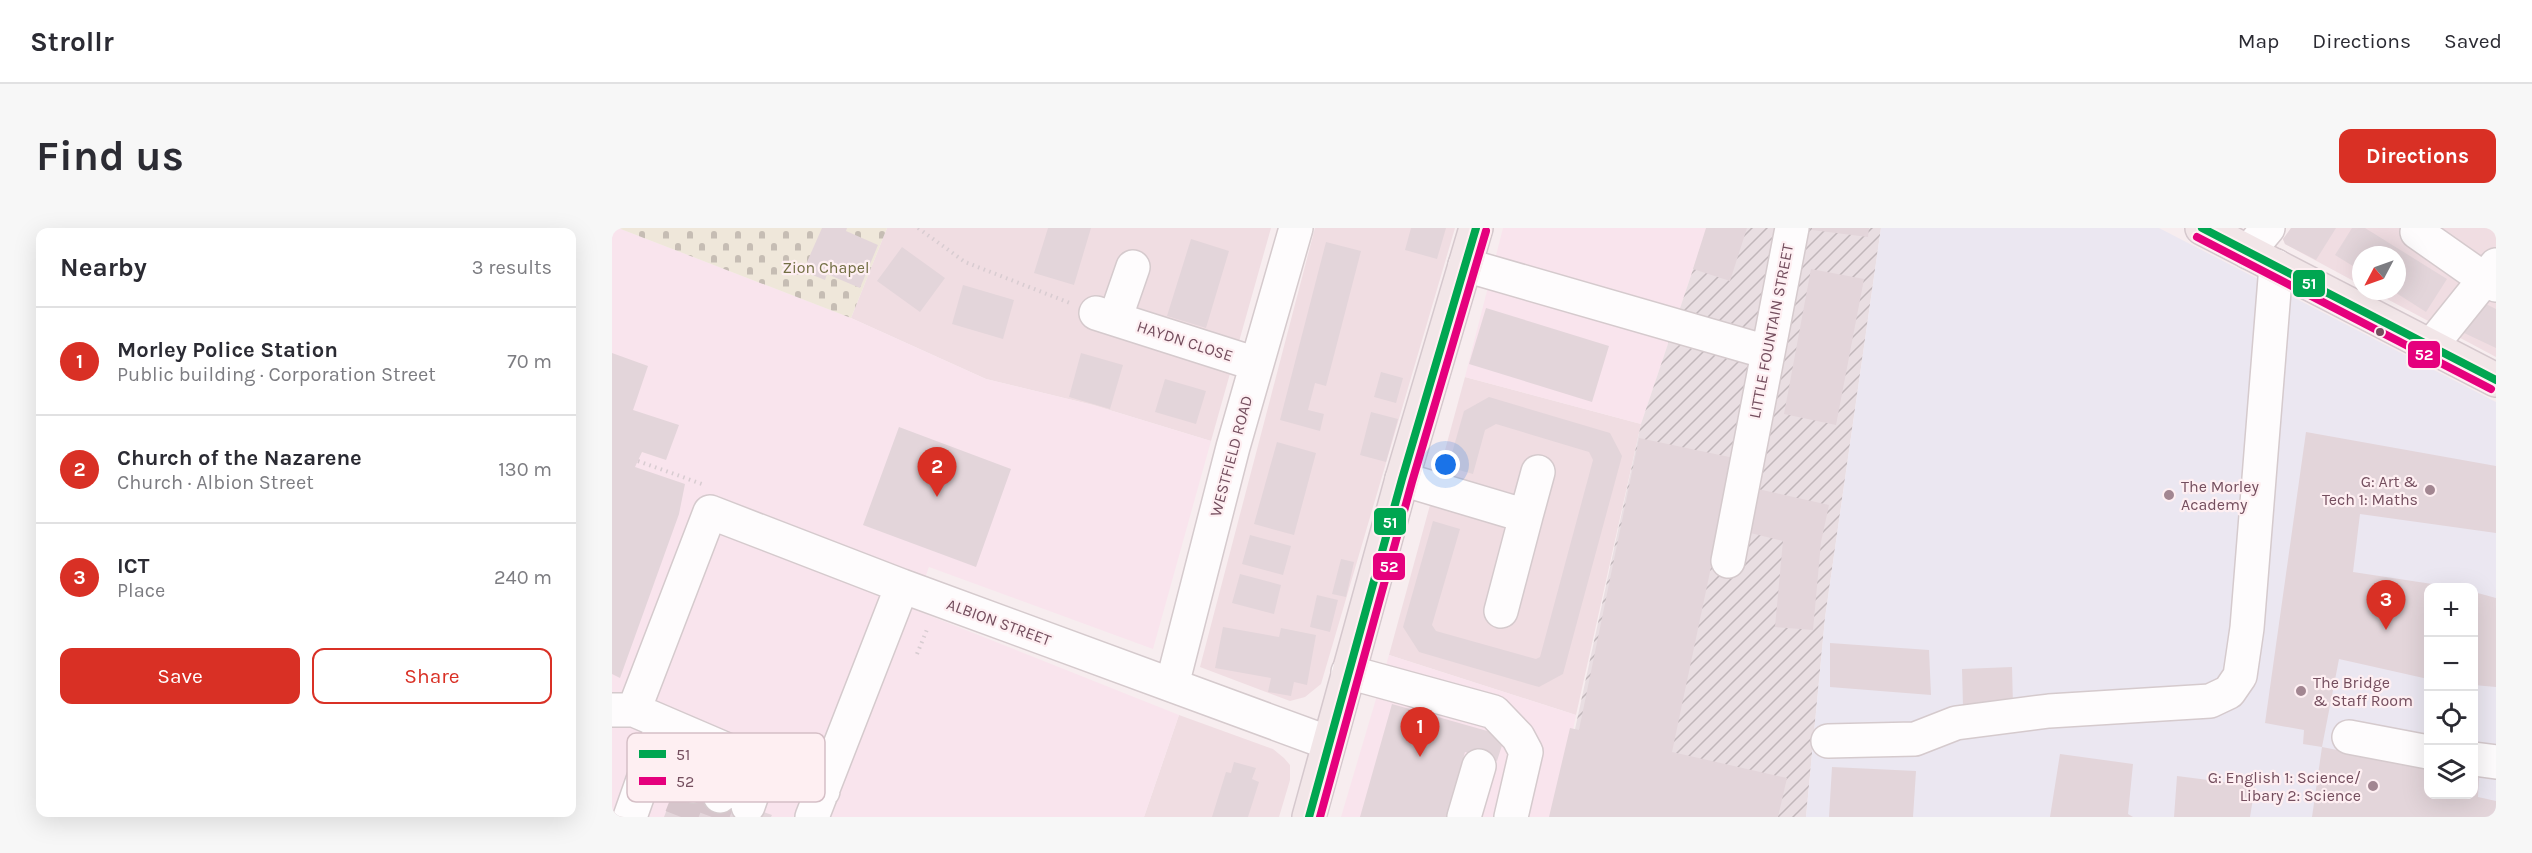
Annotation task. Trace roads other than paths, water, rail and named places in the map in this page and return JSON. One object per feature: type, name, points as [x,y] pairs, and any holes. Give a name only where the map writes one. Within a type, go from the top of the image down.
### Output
[{"type":"main road","points":[[1309,817],[1402,479],[1476,228]]},
{"type":"main road","points":[[2202,228],[2264,249],[2431,346],[2496,380]]},
{"type":"street","name":"WESTFIELD ROAD","points":[[1172,685],[1256,364],[1296,228]]},
{"type":"street","name":"LITTLE FOUNTAIN STREET","points":[[1728,561],[1792,228]]},
{"type":"street","points":[[2417,232],[2492,276],[2431,346]]},
{"type":"street","points":[[1828,741],[1915,739],[1956,723],[2049,711],[2210,701],[2229,692],[2240,676],[2247,628],[2264,249]]},
{"type":"street","points":[[1465,265],[1767,352]]},
{"type":"street","name":"HAYDN CLOSE","points":[[1133,267],[1105,316],[1256,364]]},
{"type":"street","points":[[1500,611],[1538,472]]},
{"type":"street","points":[[1402,479],[1526,516]]},
{"type":"street","name":"ALBION STREET","points":[[636,715],[710,512],[902,586],[1329,743]]},
{"type":"street","points":[[825,786],[902,586]]},
{"type":"street","points":[[1348,672],[1494,712],[1518,737],[1526,752],[1511,817]]},
{"type":"street","points":[[635,733],[636,715],[682,733]]},
{"type":"street","points":[[2349,737],[2424,751]]},
{"type":"street","points":[[2478,760],[2496,762]]},
{"type":"street","points":[[1464,817],[1479,766]]},
{"type":"street","points":[[630,817],[631,802]]},
{"type":"tunnel","points":[[681,817],[687,802]]},
{"type":"tunnel","points":[[712,817],[718,802]]},
{"type":"place","name":"G: Art & Tech 1: Maths","points":[[2430,490]]},
{"type":"place","name":"The Morley Academy","points":[[2169,495]]},
{"type":"place","name":"Church of the Nazarene","points":[[937,497]]},
{"type":"place","name":"ICT","points":[[2386,630]]},
{"type":"place","name":"The Bridge & Staff Room","points":[[2301,691]]},
{"type":"place","name":"Morley Police Station","points":[[1420,757]]},
{"type":"place","name":"G: English 1: Science/ Libary 2: Science","points":[[2373,786]]},
{"type":"park label","name":"Zion Chapel","points":[[826,267]]}]
